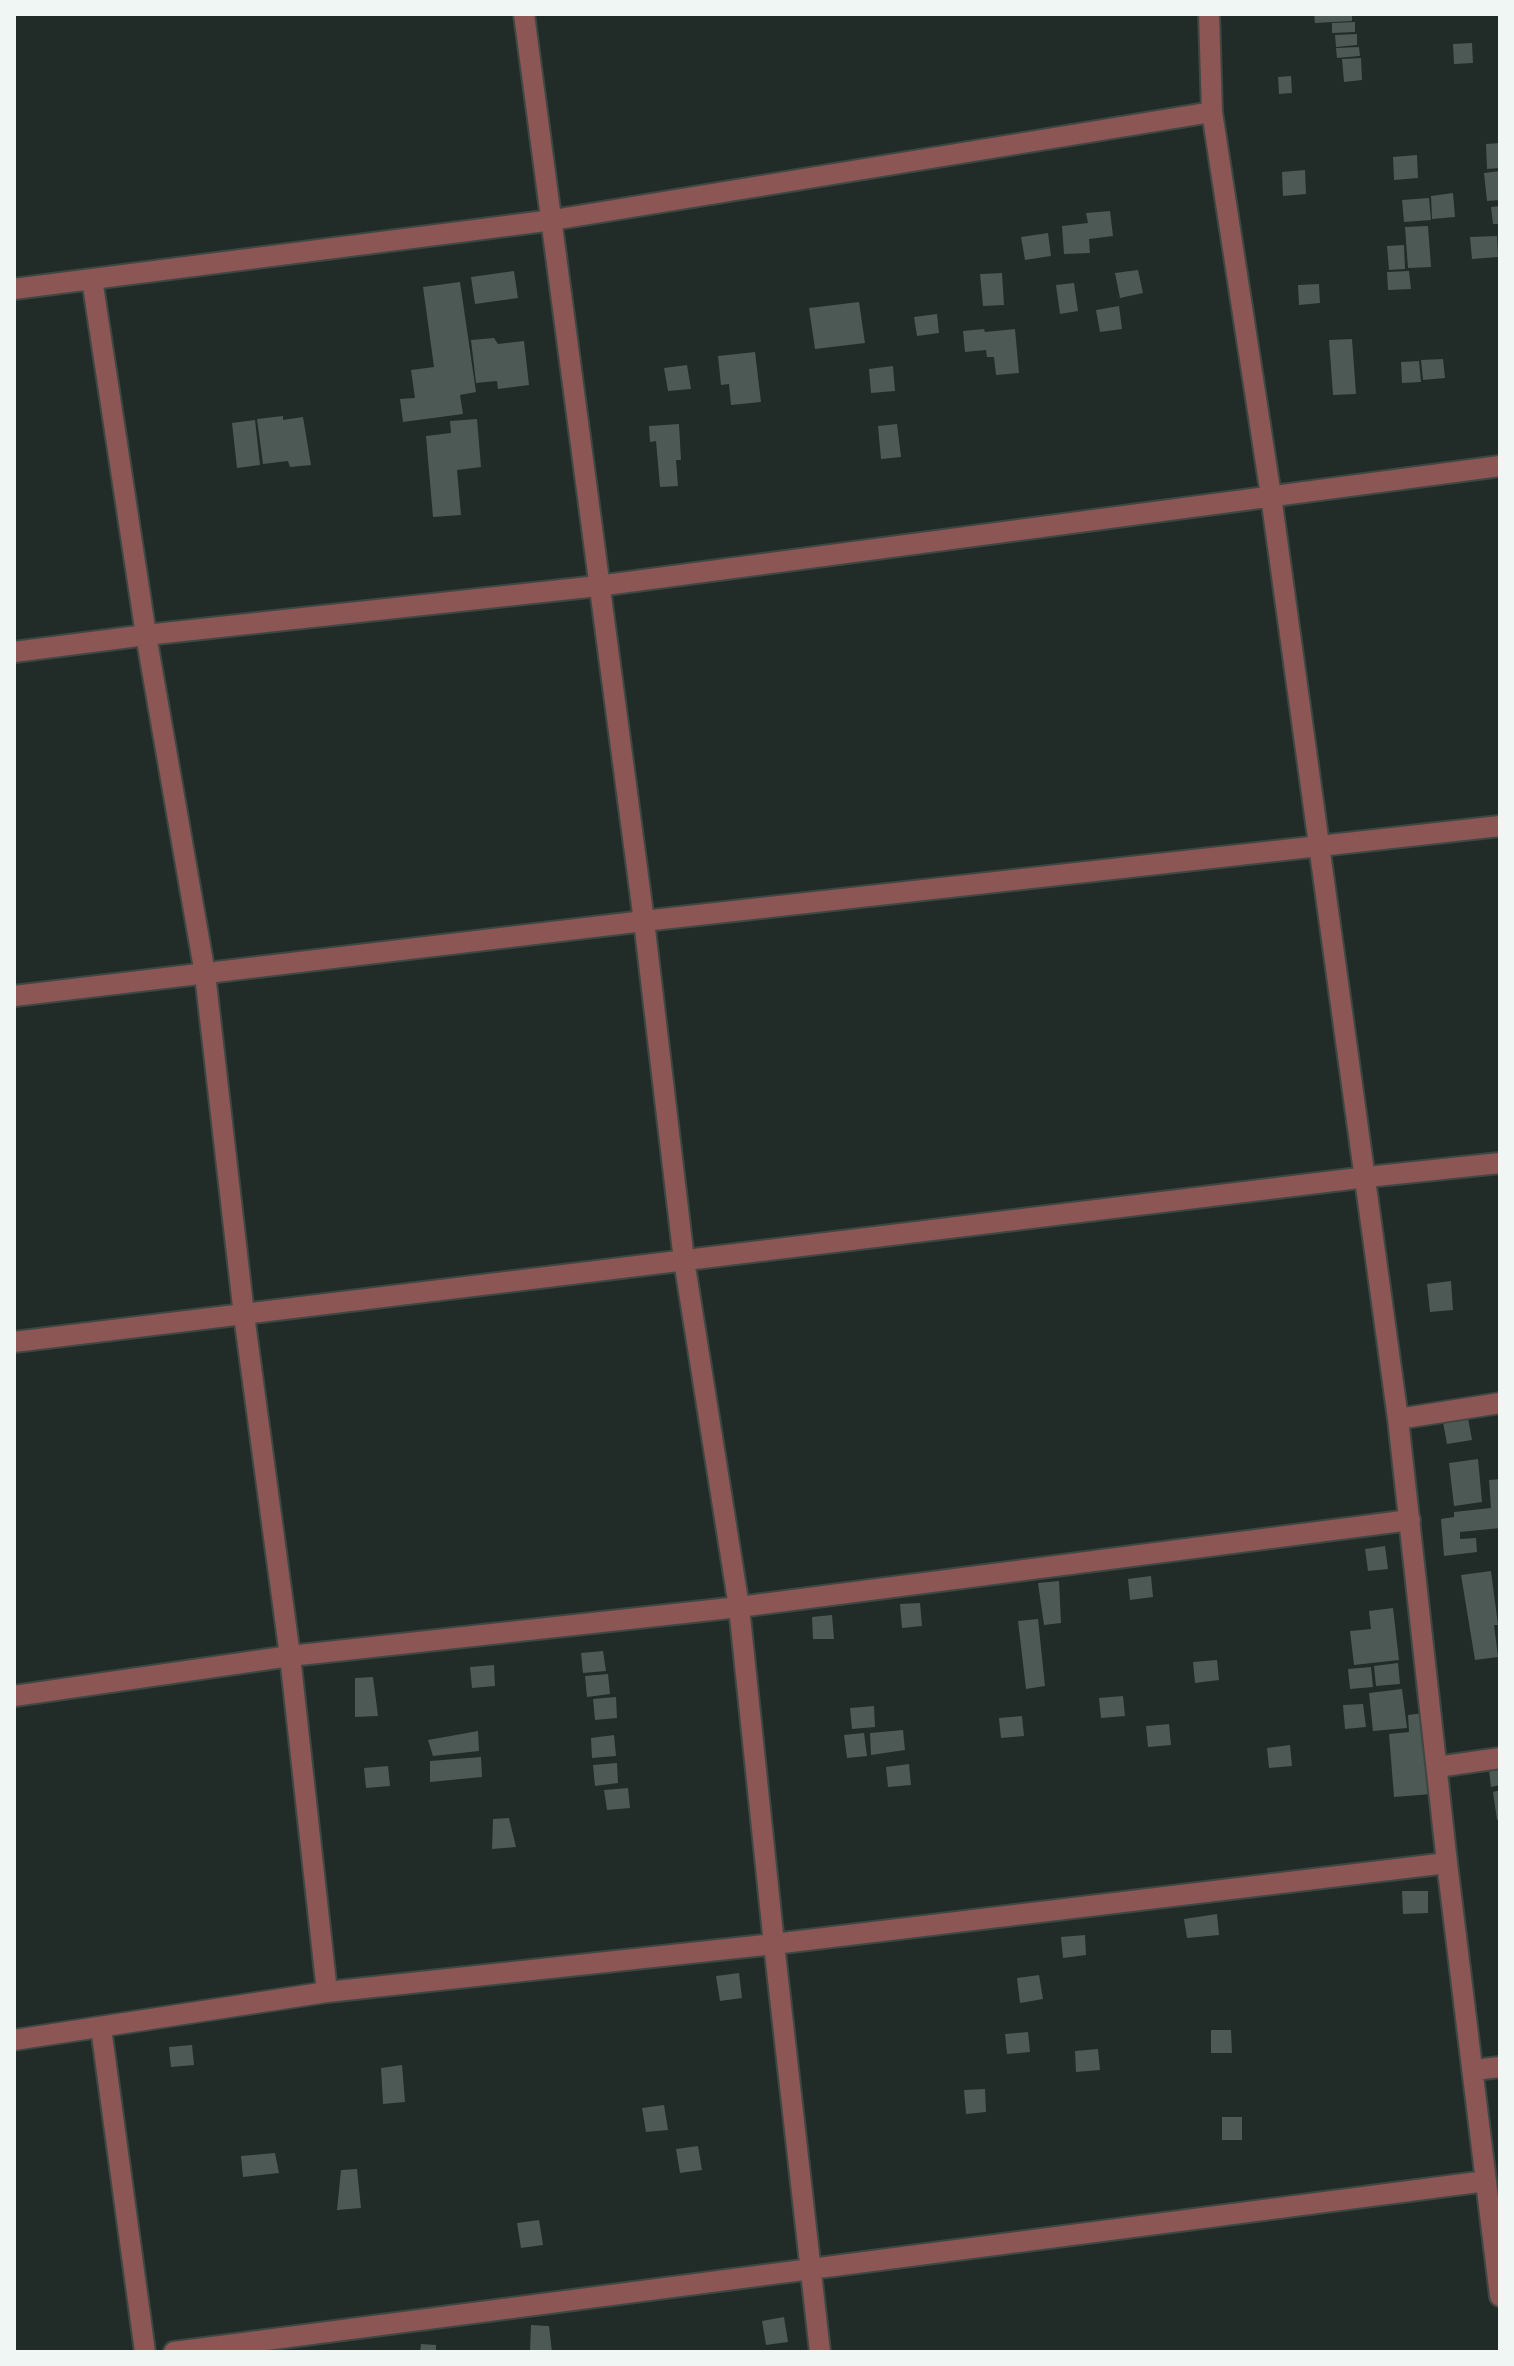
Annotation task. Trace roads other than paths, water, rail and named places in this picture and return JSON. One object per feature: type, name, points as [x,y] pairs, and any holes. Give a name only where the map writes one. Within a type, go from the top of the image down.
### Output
[{"type":"street","points":[[524,14],[644,921],[684,1260],[739,1607],[820,2352]]},
{"type":"street","points":[[1209,14],[1212,112],[1271,496],[1398,1419],[1447,1863],[1500,2296]]},
{"type":"street","points":[[14,289],[553,220],[1212,112]]},
{"type":"street","points":[[92,279],[146,635],[205,974],[244,1315],[290,1656],[327,1992]]},
{"type":"street","points":[[14,652],[598,586],[1500,466]]},
{"type":"street","points":[[14,996],[644,921],[1500,826]]},
{"type":"street","points":[[14,1342],[1500,1163]]},
{"type":"street","points":[[1398,1419],[1500,1403]]},
{"type":"street","points":[[14,1696],[290,1656],[739,1607],[1410,1520]]},
{"type":"street","points":[[1437,1767],[1500,1758]]},
{"type":"street","points":[[14,2040],[327,1992],[774,1944],[1447,1863]]},
{"type":"street","points":[[101,2028],[145,2352]]},
{"type":"street","points":[[1474,2070],[1500,2067]]},
{"type":"street","points":[[174,2352],[1486,2181]]}]
